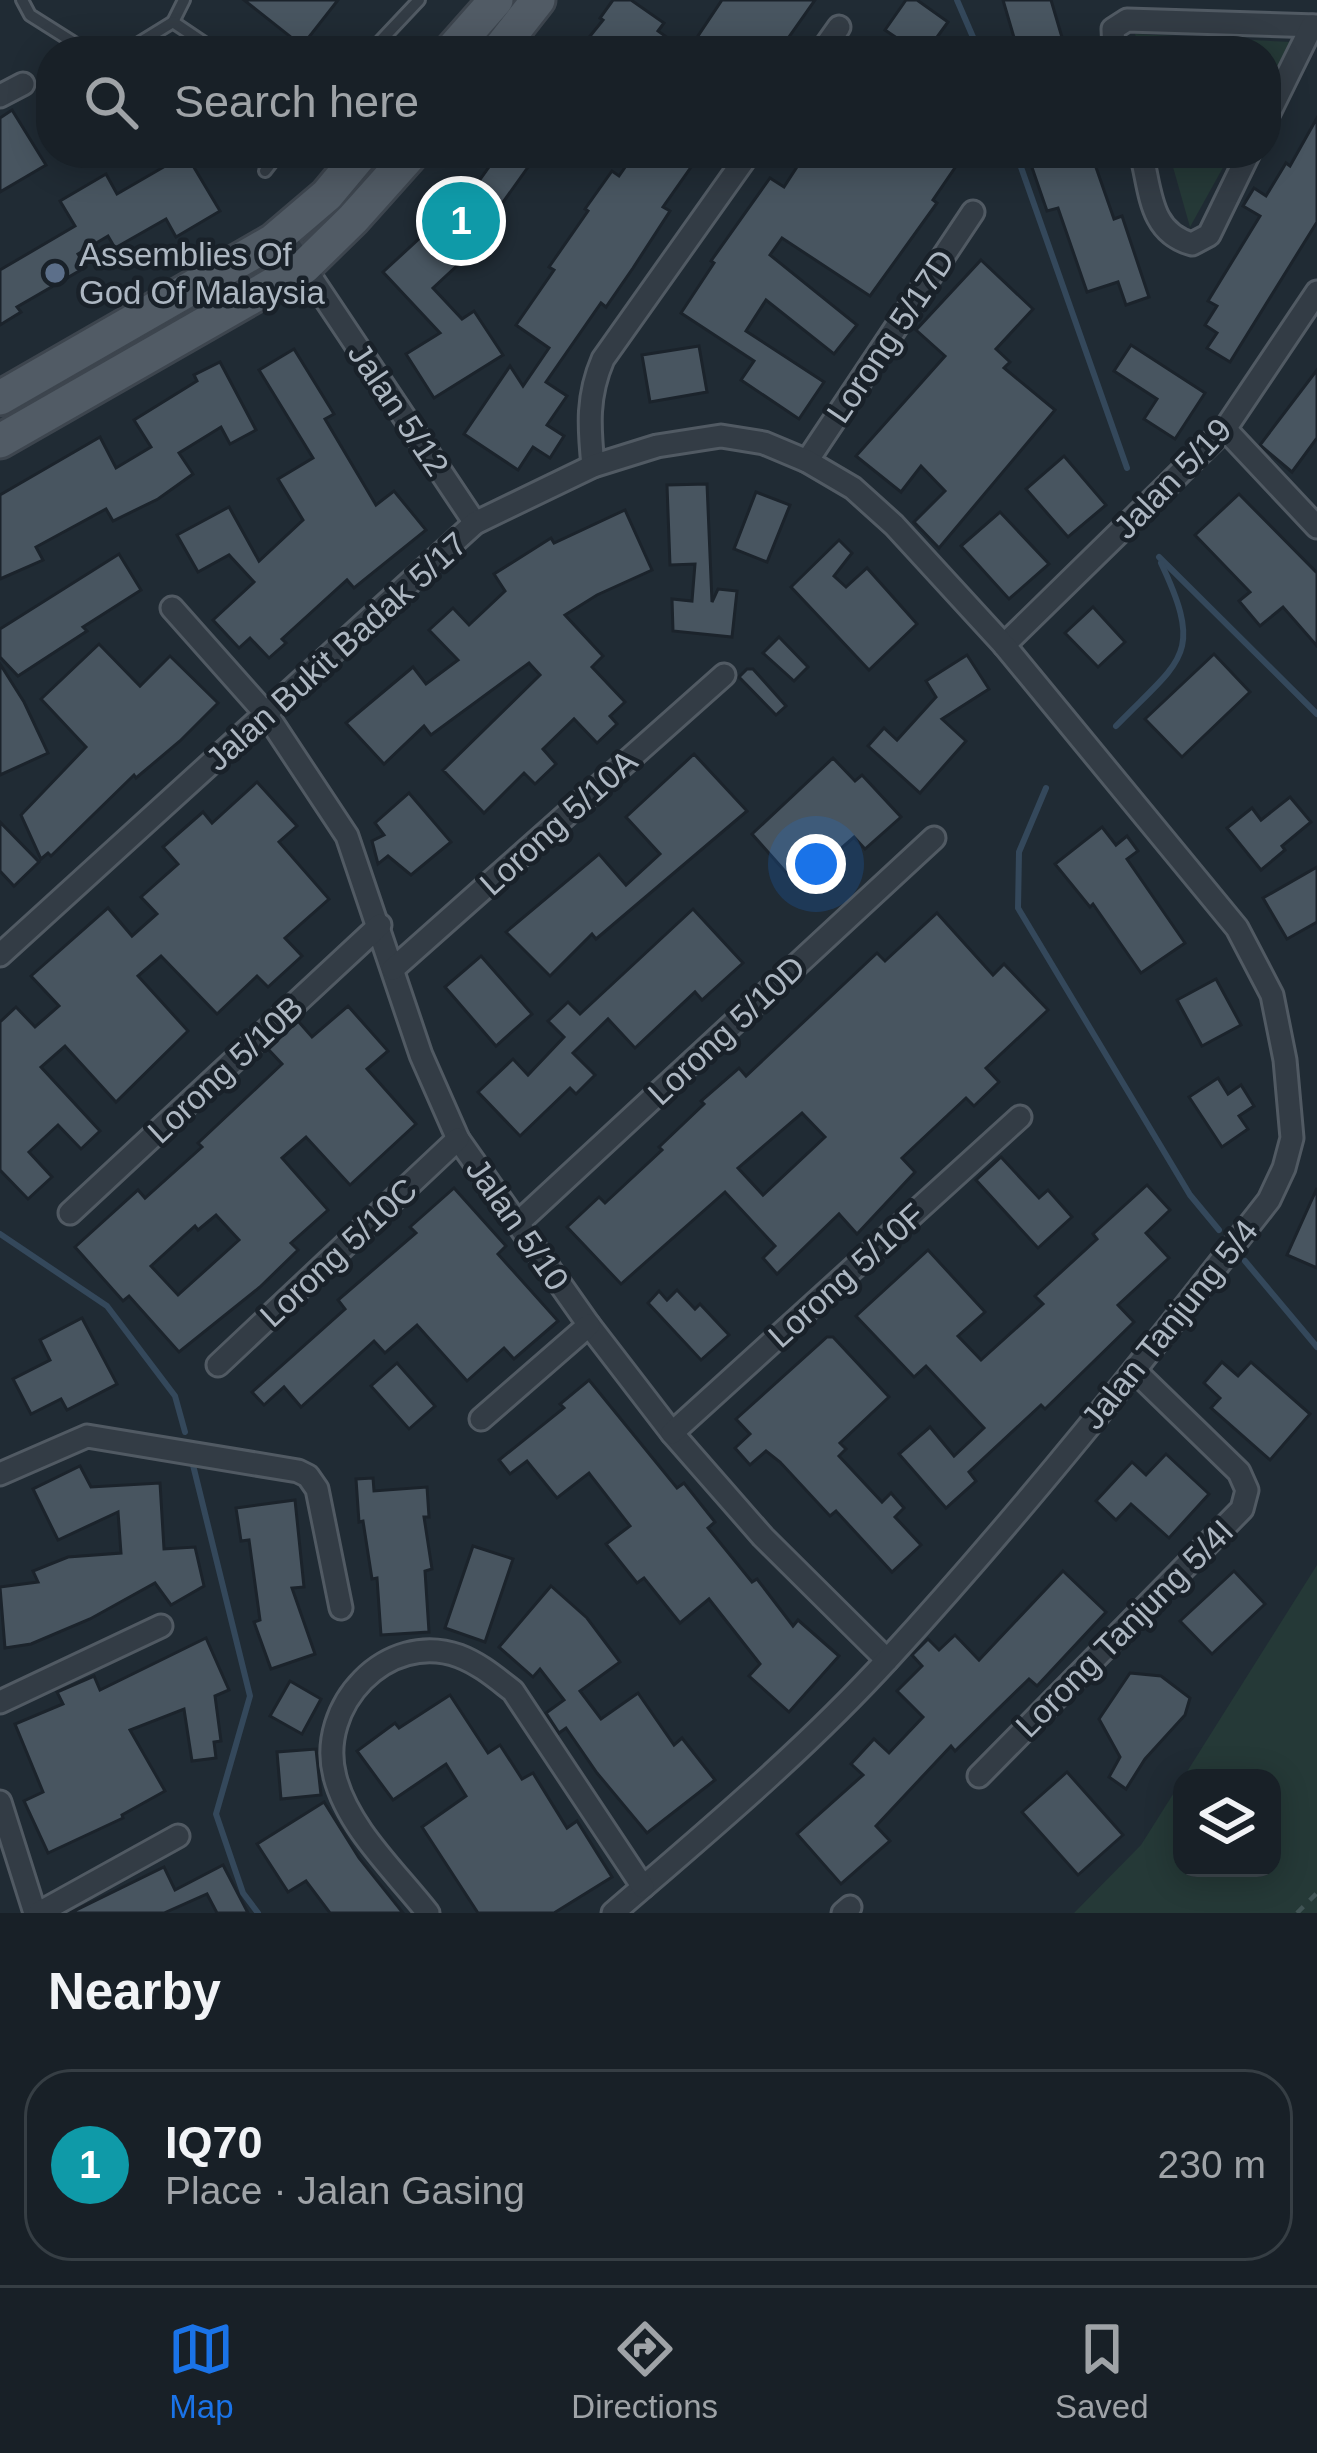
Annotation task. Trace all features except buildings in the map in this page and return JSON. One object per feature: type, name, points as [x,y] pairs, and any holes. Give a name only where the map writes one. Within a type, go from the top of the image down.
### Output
[{"type":"main road","points":[[464,36],[496,0]]},
{"type":"main road","points":[[510,36],[538,0]]},
{"type":"main road","points":[[0,398],[282,234],[327,195],[348,168]]},
{"type":"main road","points":[[0,441],[304,267],[399,168]]},
{"type":"street","points":[[1113,36],[1113,28],[1127,20],[1314,26],[1281,90]]},
{"type":"street","points":[[832,36],[838,27]]},
{"type":"street","points":[[0,96],[22,84]]},
{"type":"street","points":[[592,466],[588,412],[591,388],[603,359],[738,168]]},
{"type":"street","points":[[1145,168],[1160,223],[1172,237],[1192,244],[1210,235],[1243,168]]},
{"type":"street","name":"Lorong 5/17D","points":[[807,461],[973,212]]},
{"type":"street","name":"Jalan 5/12","points":[[282,234],[475,523]]},
{"type":"street","name":"Jalan 5/19","points":[[1004,645],[1225,429],[1317,292]]},
{"type":"street","points":[[1225,429],[1317,527]]},
{"type":"street","name":"Jalan Bukit Badak 5/17","points":[[0,955],[475,523],[592,466],[657,446],[721,436],[764,443],[807,461],[853,488],[894,525],[1004,645]]},
{"type":"street","name":"Jalan 5/10","points":[[172,608],[267,715],[346,836],[421,1055],[458,1139],[589,1325],[672,1432],[763,1537],[887,1660]]},
{"type":"street","name":"Jalan Tanjung 5/4","points":[[613,1913],[760,1786],[887,1660],[1136,1372],[1269,1200],[1284,1168],[1292,1138],[1281,1027],[1271,995],[1237,928],[1004,645]]},
{"type":"street","name":"Lorong 5/10A","points":[[393,969],[724,675]]},
{"type":"street","name":"Lorong 5/10D","points":[[519,1222],[934,838]]},
{"type":"street","name":"Lorong 5/10B","points":[[70,1213],[380,925]]},
{"type":"street","name":"Lorong 5/10F","points":[[672,1432],[1020,1117]]},
{"type":"street","points":[[1292,1138],[1317,1146]]},
{"type":"street","name":"Lorong 5/10C","points":[[218,1364],[458,1139]]},
{"type":"street","points":[[481,1419],[589,1325]]},
{"type":"street","name":"Lorong Tanjung 5/4I","points":[[979,1776],[1242,1509],[1247,1490],[1239,1472],[1136,1372]]},
{"type":"street","points":[[0,1474],[87,1436],[298,1471],[313,1480],[317,1489],[341,1608]]},
{"type":"street","points":[[0,1702],[161,1626]]},
{"type":"street","points":[[428,1913],[352,1814],[341,1796],[332,1760],[338,1713],[350,1694],[399,1655],[456,1655],[487,1670],[513,1691],[643,1887]]},
{"type":"street","points":[[0,1802],[37,1913],[178,1835]]},
{"type":"lane","points":[[22,0],[30,15],[63,36]]},
{"type":"lane","points":[[150,36],[173,22],[184,0]]},
{"type":"lane","points":[[385,36],[419,0]]},
{"type":"lane","points":[[173,22],[194,36]]},
{"type":"path","points":[[1297,1913],[1317,1893]]},
{"type":"green space","points":[[1281,41],[1292,42],[1281,62]]},
{"type":"green space","points":[[1173,168],[1223,168],[1190,227]]},
{"type":"green space","points":[[1317,1565],[1317,1913],[1074,1913],[1141,1845],[1173,1794],[1173,1877],[1281,1877],[1281,1769],[1189,1769]]},
{"type":"waterway","points":[[957,0],[973,36]]},
{"type":"waterway","points":[[1021,168],[1127,468]]},
{"type":"waterway","points":[[1159,557],[1317,714]]},
{"type":"waterway","points":[[1116,726],[1157,685],[1179,654],[1182,618],[1161,563]]},
{"type":"waterway","points":[[1046,788],[1019,852],[1018,908],[1190,1195],[1219,1230]]},
{"type":"waterway","points":[[0,1234],[107,1306],[175,1396],[185,1432]]},
{"type":"waterway","points":[[1245,1261],[1317,1347]]},
{"type":"waterway","points":[[193,1465],[250,1696],[216,1814],[243,1893],[258,1913]]},
{"type":"place","name":"IQ70","points":[[461,221]]},
{"type":"place","name":"Assemblies Of God Of Malaysia","points":[[55,273]]}]
